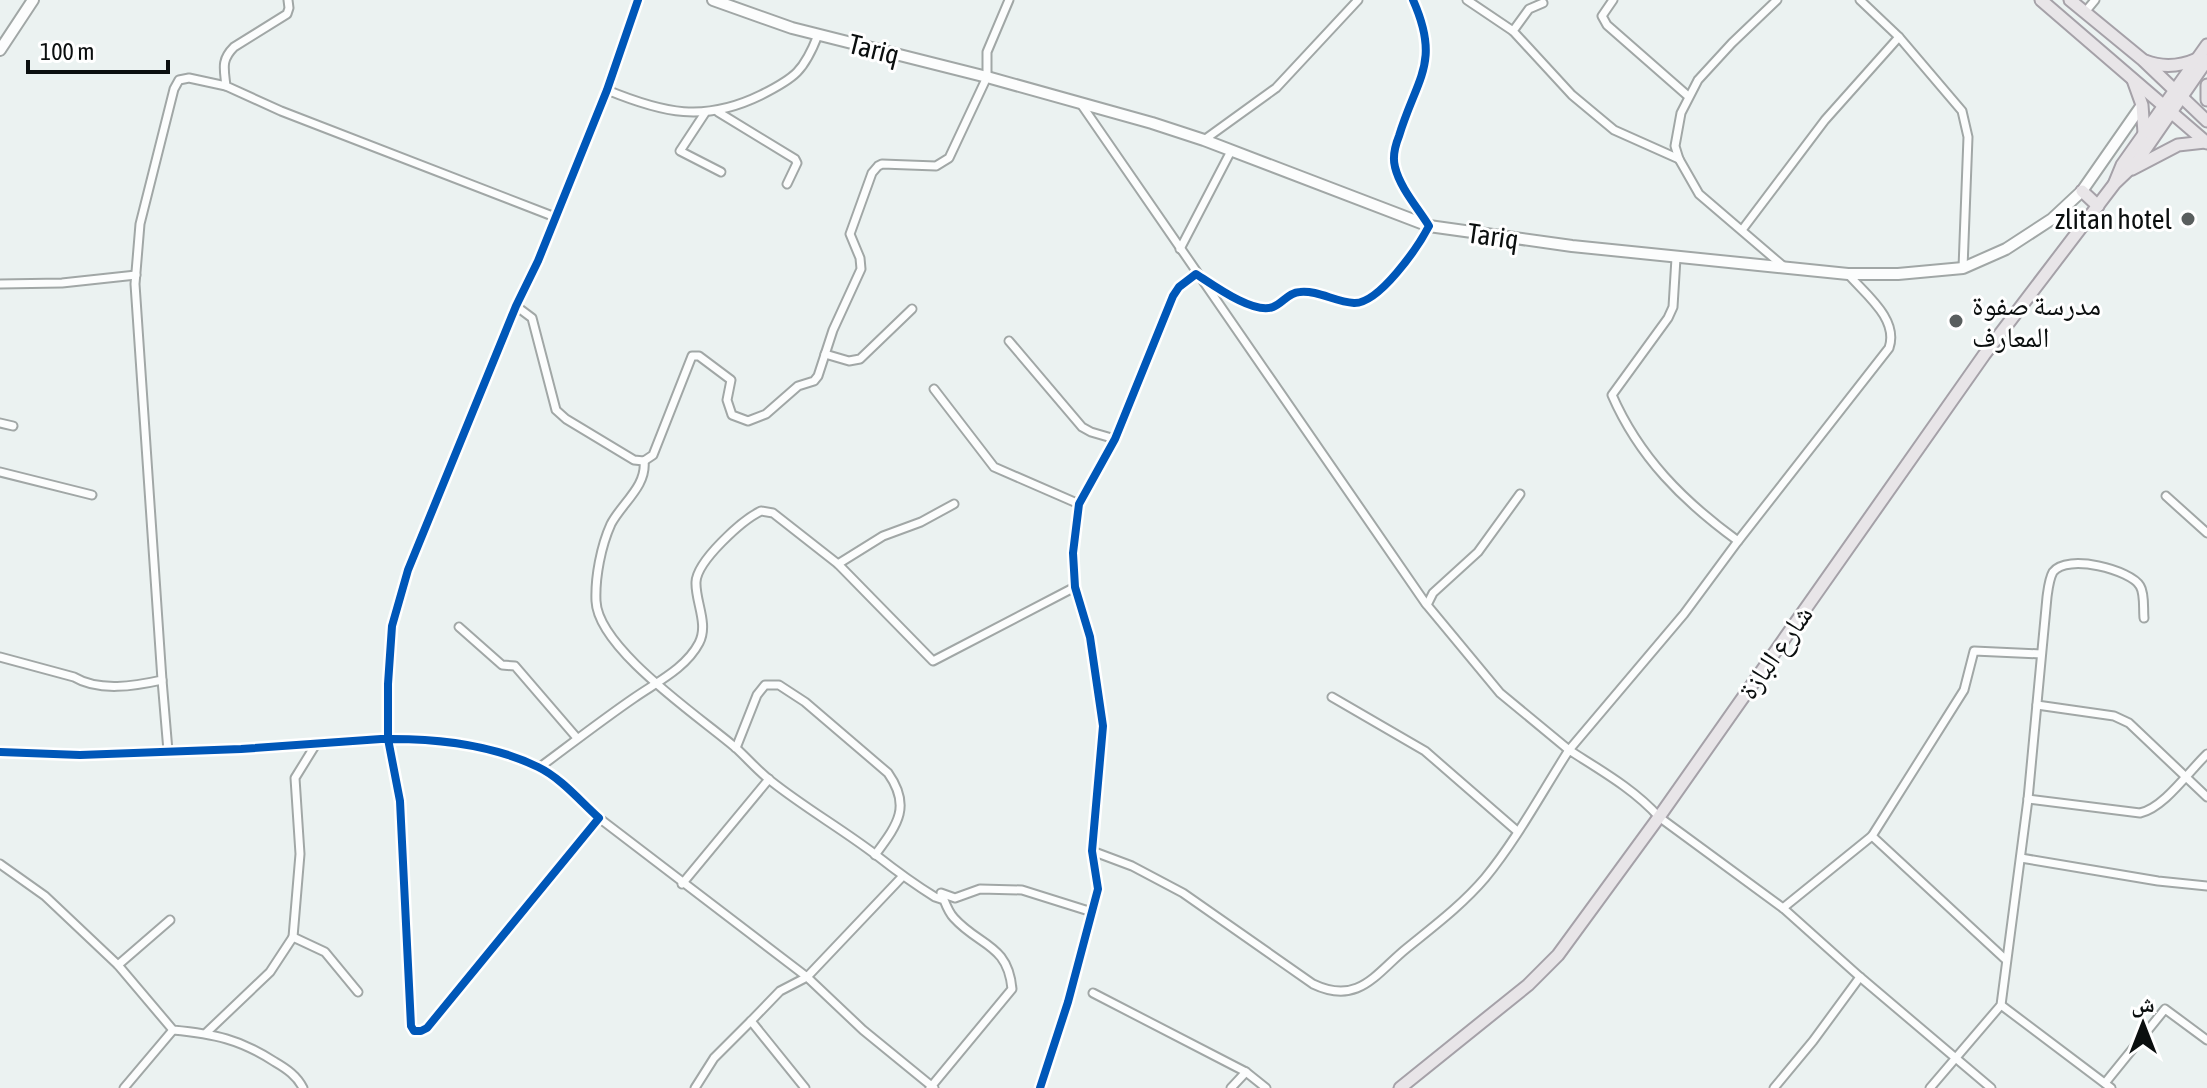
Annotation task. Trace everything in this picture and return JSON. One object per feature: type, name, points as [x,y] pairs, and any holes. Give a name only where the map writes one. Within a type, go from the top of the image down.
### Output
[{"type":"main road","points":[[0,50],[33,0]]},
{"type":"main road","name":"Tariq","points":[[713,0],[765,20],[987,77],[1204,140],[1429,226],[1497,238],[1848,274],[1898,274],[1963,268],[1998,253],[2039,229],[2082,191],[2142,105]]},
{"type":"main road","points":[[2041,0],[2206,143]]},
{"type":"main road","points":[[2070,0],[2143,60],[2207,121]]},
{"type":"main road","name":"شارع البازة","points":[[1400,1088],[1470,1034],[1558,955],[1659,817],[1984,355],[2115,183],[2131,169],[2168,109],[2203,62],[2207,45]]},
{"type":"main road","points":[[2143,60],[2165,66],[2203,62],[2207,100]]},
{"type":"main road","points":[[2131,76],[2142,105],[2144,134]]},
{"type":"main road","name":"شارع البازة","points":[[2115,183],[2118,171],[2144,134],[2168,109]]},
{"type":"main road","points":[[2131,169],[2178,145],[2206,143]]},
{"type":"main road","points":[[2082,191],[2098,206]]},
{"type":"street","points":[[226,86],[223,61],[228,53],[287,14],[288,0]]},
{"type":"street","points":[[599,818],[427,1028],[414,1031],[411,1026],[400,801],[388,739],[389,645],[408,570],[607,90],[638,0]]},
{"type":"street","points":[[941,893],[941,899],[902,877],[769,779],[736,748],[654,684],[607,631],[599,619],[596,605],[604,545],[612,524],[642,479],[644,461],[655,450],[692,356],[699,356],[728,376],[731,380],[727,400],[729,411],[736,418],[748,421],[766,414],[798,386],[814,381],[821,371],[833,330],[861,269],[850,234],[874,168],[882,164],[936,166],[946,162],[987,77],[987,52],[1009,0]]},
{"type":"street","points":[[1204,140],[1276,88],[1358,0]]},
{"type":"street","points":[[1196,274],[1257,308],[1275,306],[1296,292],[1358,303],[1371,297],[1397,272],[1429,226],[1400,179],[1393,160],[1408,104],[1422,76],[1428,51],[1427,37],[1413,0]]},
{"type":"street","points":[[1467,0],[1513,31],[1572,95],[1614,130],[1679,159]]},
{"type":"street","points":[[1613,0],[1602,16],[1607,25],[1688,96]]},
{"type":"street","points":[[1777,0],[1698,80],[1688,96],[1676,130],[1675,146],[1699,194],[1783,266]]},
{"type":"street","points":[[1860,0],[1899,37],[1962,111],[1967,123],[1963,268]]},
{"type":"street","points":[[2085,12],[2095,0]]},
{"type":"street","points":[[1513,31],[1529,9],[1543,3]]},
{"type":"street","points":[[607,90],[656,108],[718,112],[754,99],[793,78],[808,61],[818,35]]},
{"type":"street","points":[[1742,230],[1825,120],[1899,37]]},
{"type":"street","points":[[168,751],[136,275],[140,224],[174,89],[179,80],[189,78],[226,86],[281,111],[555,217]]},
{"type":"street","points":[[1080,103],[1427,605],[1500,693],[1569,750],[1648,805],[1659,817],[1783,908],[1991,1088]]},
{"type":"street","points":[[718,112],[795,159],[797,163],[787,184]]},
{"type":"street","points":[[705,113],[680,151],[721,172]]},
{"type":"street","points":[[1180,249],[1231,151]]},
{"type":"street","points":[[1676,258],[1673,307],[1668,318],[1612,397],[1644,453],[1662,477],[1738,541]]},
{"type":"street","points":[[1040,1088],[1064,1016],[1098,889],[1092,851],[1103,726],[1090,637],[1075,587],[1073,553],[1079,504],[1115,439],[1173,296],[1196,274]]},
{"type":"street","points":[[1092,851],[1132,866],[1183,893],[1313,984],[1325,989],[1349,991],[1374,980],[1404,950],[1460,904],[1484,878],[1569,750],[1684,614],[1889,348],[1892,338],[1888,320],[1848,274]]},
{"type":"street","points":[[0,284],[52,283],[136,275]]},
{"type":"street","points":[[516,306],[532,318],[556,410],[634,460],[644,461]]},
{"type":"street","points":[[825,354],[849,361],[860,359],[912,309]]},
{"type":"street","points":[[1009,341],[1082,427],[1115,439]]},
{"type":"street","points":[[934,389],[994,467],[1079,504]]},
{"type":"street","points":[[0,423],[13,426]]},
{"type":"street","points":[[0,472],[92,495]]},
{"type":"street","points":[[1427,605],[1433,593],[1478,552],[1520,494]]},
{"type":"street","points":[[2166,496],[2207,533]]},
{"type":"street","points":[[838,564],[883,536],[921,522],[954,504]]},
{"type":"street","points":[[540,767],[676,670],[699,643],[703,628],[696,578],[703,563],[755,513],[773,513],[838,564],[933,661],[1075,587]]},
{"type":"street","points":[[1930,1088],[2001,1005],[2028,799],[2051,577],[2064,564],[2088,563],[2134,580],[2142,589],[2144,618]]},
{"type":"street","points":[[459,627],[502,665],[515,666],[577,738]]},
{"type":"street","points":[[1783,908],[1872,836],[1964,690],[1974,651],[2041,654]]},
{"type":"street","points":[[0,657],[74,677],[84,683],[110,686],[162,680]]},
{"type":"street","points":[[736,748],[757,695],[765,685],[779,685],[805,702],[888,773],[896,785],[900,814],[895,827],[875,855]]},
{"type":"street","points":[[1332,697],[1425,751],[1517,831]]},
{"type":"street","points":[[2037,705],[2114,716],[2129,723],[2207,797]]},
{"type":"street","points":[[0,752],[80,755],[419,738],[504,754],[540,767],[682,884],[807,977],[863,1030],[932,1087],[1012,989],[1005,959],[952,917],[941,893]]},
{"type":"street","points":[[206,1033],[270,972],[293,937],[300,854],[295,778],[316,744]]},
{"type":"street","points":[[2028,799],[2140,813],[2156,807],[2207,754]]},
{"type":"street","points":[[682,884],[769,779]]},
{"type":"street","points":[[1872,836],[2005,959]]},
{"type":"street","points":[[2021,858],[2207,886]]},
{"type":"street","points":[[0,864],[45,896],[118,965],[173,1030],[229,1037],[290,1071],[303,1088]]},
{"type":"street","points":[[695,1088],[714,1058],[780,991],[807,977],[902,877]]},
{"type":"street","points":[[941,893],[955,898],[980,889],[1022,890],[1092,912]]},
{"type":"street","points":[[118,965],[170,920]]},
{"type":"street","points":[[293,937],[325,952],[358,992]]},
{"type":"street","points":[[1774,1088],[1860,977]]},
{"type":"street","points":[[1093,993],[1246,1072],[1266,1088]]},
{"type":"street","points":[[2001,1005],[2108,1086],[2165,1009],[2207,1040]]},
{"type":"street","points":[[751,1021],[805,1088]]},
{"type":"street","points":[[124,1088],[173,1030]]},
{"type":"street","points":[[1231,1088],[1246,1072]]},
{"type":"cycle path","points":[[0,752],[80,755],[241,749],[381,739],[401,739],[441,741],[481,748],[520,759],[546,772],[599,818],[427,1028],[414,1031],[411,1026],[400,801],[388,739],[388,684],[392,626],[408,570],[516,306],[538,261],[607,90],[638,0]]},
{"type":"cycle path","points":[[1040,1088],[1068,1002],[1098,889],[1092,851],[1103,726],[1090,637],[1075,587],[1073,553],[1079,504],[1115,439],[1173,296],[1196,274],[1255,307],[1273,307],[1300,292],[1354,303],[1364,301],[1386,285],[1416,247],[1429,226],[1401,183],[1394,159],[1396,144],[1419,84],[1426,55],[1421,22],[1413,0]]},
{"type":"place","name":"zlitan hotel","points":[[2188,219]]},
{"type":"place","name":"مدرسة صفوة المعارف","points":[[1956,321]]}]
